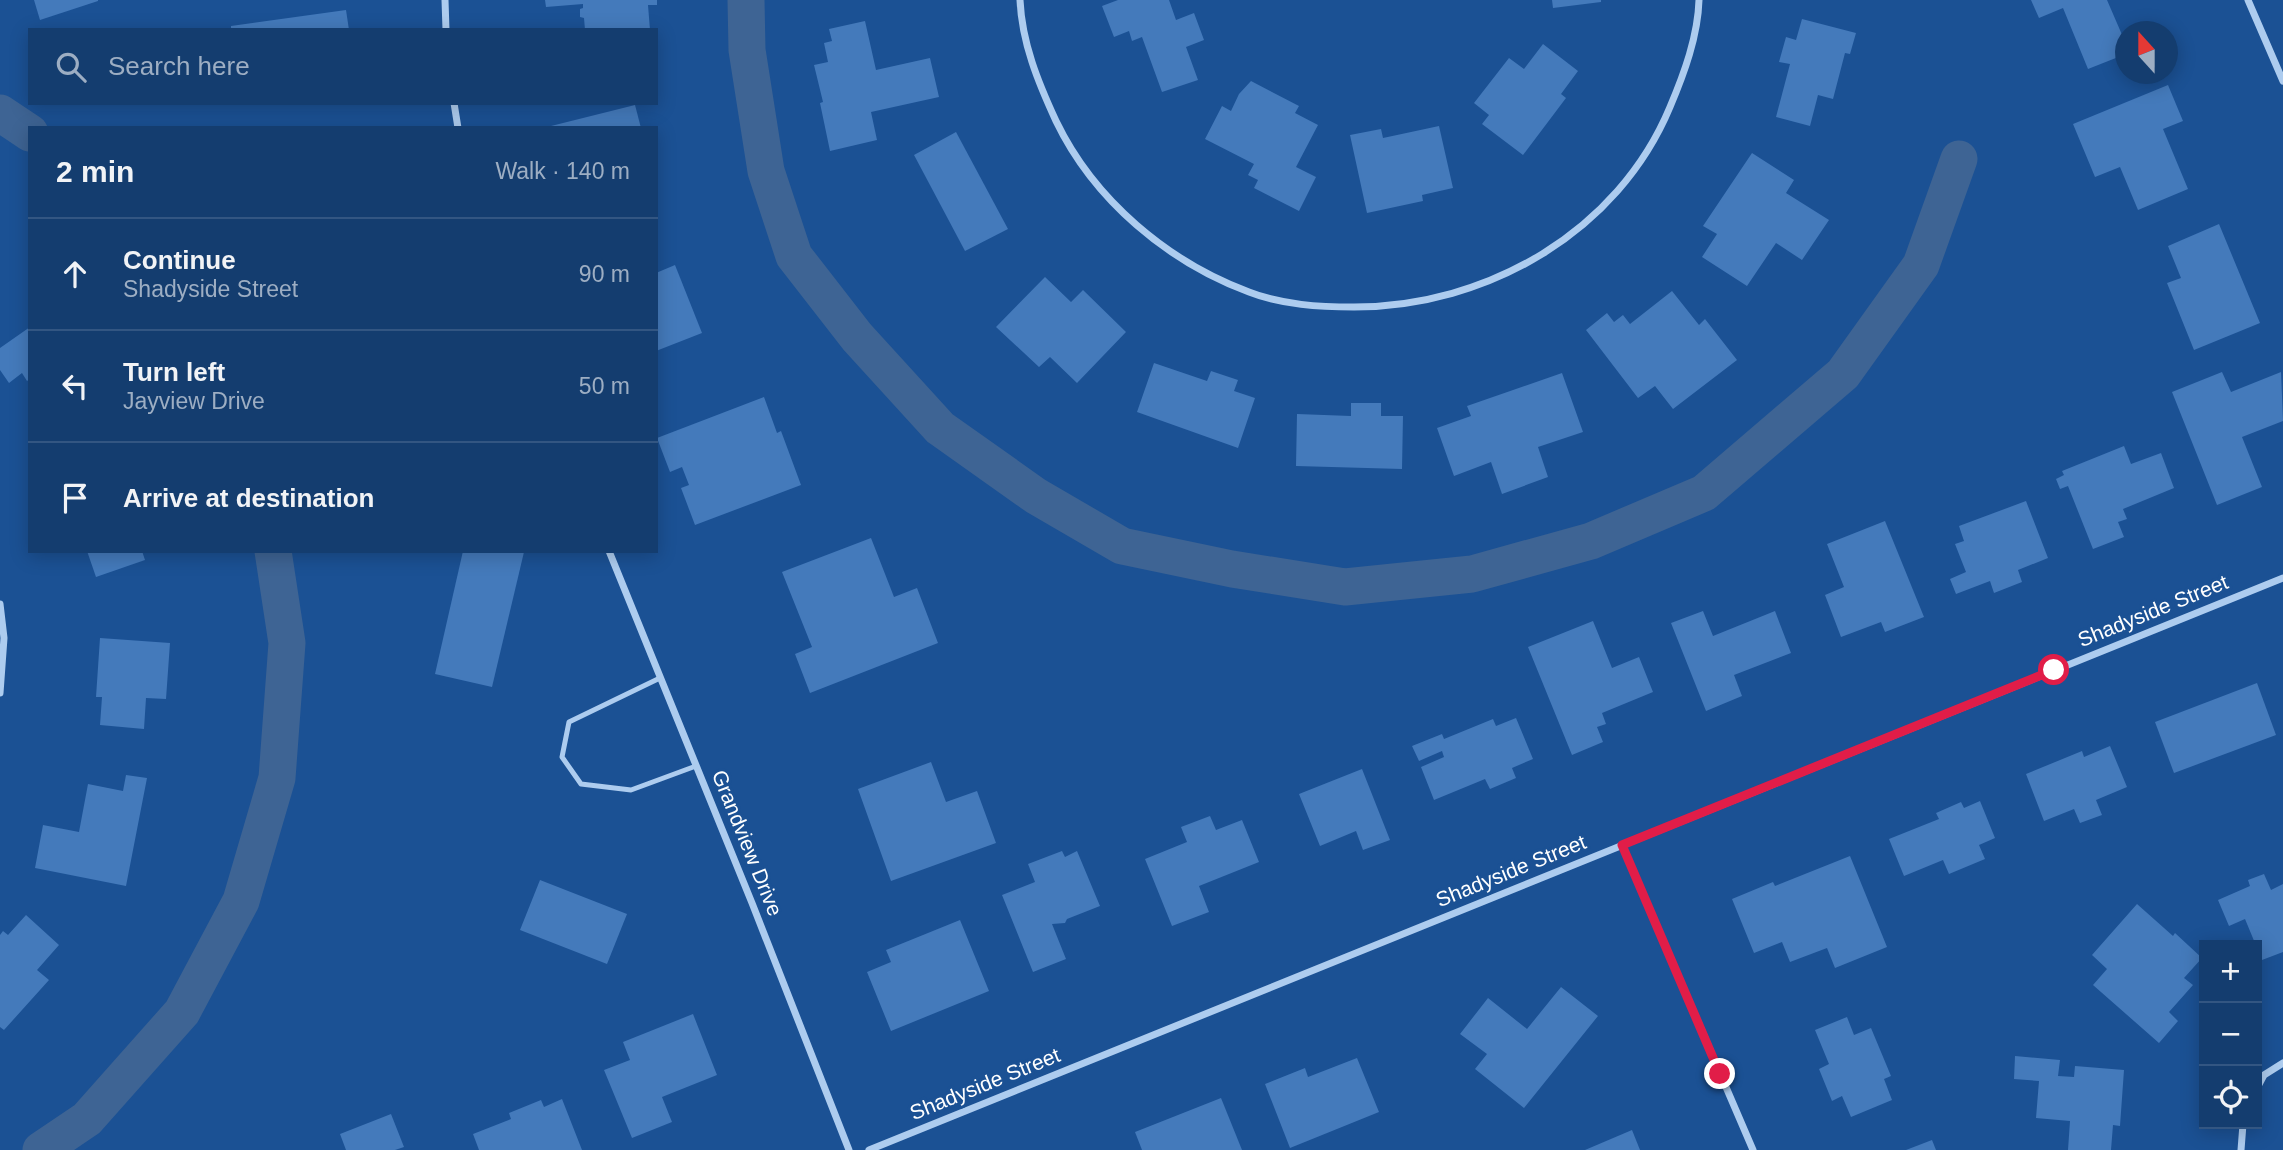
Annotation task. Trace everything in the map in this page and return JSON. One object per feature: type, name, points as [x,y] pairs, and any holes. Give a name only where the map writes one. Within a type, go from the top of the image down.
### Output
[{"type":"street","points":[[445,0],[446,28]]},
{"type":"street","points":[[1020,0],[1020,15],[1030,58],[1057,121],[1089,175],[1117,206],[1147,235],[1213,276],[1251,293],[1287,302],[1330,307],[1389,306],[1458,293],[1493,280],[1566,239],[1623,186],[1646,154],[1680,83],[1691,47],[1699,0]]},
{"type":"street","points":[[2248,0],[2283,81]]},
{"type":"street","points":[[454,105],[457,126]]},
{"type":"street","name":"Grandview Drive","points":[[610,553],[849,1150]]},
{"type":"street","name":"Shadyside Street","points":[[869,1150],[2283,578]]},
{"type":"street","points":[[0,604],[4,638],[0,693]]},
{"type":"street","points":[[1622,845],[1753,1150]]},
{"type":"street","points":[[2262,1078],[2283,1063]]},
{"type":"street","points":[[2241,1150],[2243,1129]]},
{"type":"lane","points":[[660,678],[569,722],[562,757],[581,783],[631,790],[696,766]]},
{"type":"building","points":[[34,0],[98,0],[98,1],[40,20]]},
{"type":"building","points":[[545,0],[657,0],[657,5],[648,5],[650,28],[585,28],[584,18],[580,17],[583,4],[546,7]]},
{"type":"building","points":[[1118,0],[1169,0],[1176,20],[1194,13],[1204,40],[1186,47],[1198,80],[1162,92],[1142,37],[1132,41],[1129,31],[1114,37],[1102,6]]},
{"type":"building","points":[[1552,0],[1601,0],[1601,2],[1553,8]]},
{"type":"building","points":[[2031,0],[2107,0],[2116,21],[2115,58],[2088,69],[2063,8],[2039,18]]},
{"type":"building","points":[[346,10],[349,28],[231,28]]},
{"type":"building","points":[[1802,19],[1856,33],[1850,54],[1845,53],[1833,99],[1818,95],[1810,126],[1776,117],[1790,64],[1779,62],[1786,37],[1796,40]]},
{"type":"building","points":[[865,21],[876,70],[930,58],[939,97],[871,112],[877,140],[830,151],[814,65],[828,62],[824,43],[832,41],[829,29]]},
{"type":"building","points":[[1543,44],[1578,71],[1561,94],[1566,98],[1523,155],[1482,124],[1489,115],[1474,103],[1509,58],[1524,69]]},
{"type":"building","points":[[1251,81],[1299,106],[1295,113],[1318,125],[1296,167],[1316,177],[1299,211],[1254,188],[1258,180],[1248,175],[1254,164],[1205,139],[1222,106],[1231,111],[1239,94]]},
{"type":"building","points":[[2168,85],[2183,121],[2163,129],[2188,189],[2138,210],[2120,167],[2095,177],[2073,124]]},
{"type":"building","points":[[635,105],[640,126],[551,126]]},
{"type":"building","points":[[1439,126],[1453,188],[1422,195],[1423,201],[1367,213],[1350,135],[1381,129],[1383,138]]},
{"type":"building","points":[[956,132],[1008,229],[965,251],[914,155]]},
{"type":"building","points":[[1752,153],[1794,180],[1786,193],[1829,220],[1802,260],[1776,243],[1747,286],[1702,257],[1717,234],[1703,226]]},
{"type":"building","points":[[2219,224],[2260,323],[2194,350],[2167,283],[2181,278],[2168,246]]},
{"type":"building","points":[[675,265],[702,333],[658,350],[658,272]]},
{"type":"building","points":[[1045,277],[1071,302],[1083,290],[1126,332],[1077,383],[1050,357],[1039,367],[996,327]]},
{"type":"building","points":[[1672,291],[1699,325],[1705,319],[1737,360],[1673,409],[1655,386],[1638,398],[1586,330],[1607,313],[1614,322],[1623,315],[1630,324]]},
{"type":"building","points":[[28,328],[28,380],[22,373],[9,383],[0,370],[0,348]]},
{"type":"building","points":[[1154,363],[1207,381],[1211,371],[1238,380],[1234,391],[1255,398],[1238,448],[1137,412]]},
{"type":"building","points":[[2222,372],[2231,392],[2281,372],[2283,421],[2242,437],[2262,487],[2217,505],[2172,392]]},
{"type":"building","points":[[1562,373],[1583,432],[1538,447],[1548,477],[1502,494],[1491,462],[1454,476],[1437,428],[1471,416],[1467,406]]},
{"type":"building","points":[[764,397],[777,433],[781,431],[801,485],[695,525],[681,488],[689,485],[682,467],[670,472],[658,438]]},
{"type":"building","points":[[1351,403],[1381,403],[1381,416],[1403,416],[1402,469],[1296,466],[1297,414],[1351,416]]},
{"type":"building","points":[[2124,446],[2131,464],[2161,453],[2174,488],[2123,509],[2127,519],[2118,522],[2124,537],[2093,549],[2068,486],[2060,489],[2056,479],[2064,475],[2062,471]]},
{"type":"building","points":[[2026,501],[2048,558],[2018,570],[2022,582],[1994,593],[1990,581],[1956,594],[1950,579],[1966,572],[1955,544],[1964,541],[1959,526]]},
{"type":"building","points":[[1885,521],[1924,617],[1885,632],[1881,622],[1841,637],[1825,595],[1844,587],[1827,544]]},
{"type":"building","points":[[871,538],[894,597],[917,588],[938,643],[810,693],[795,654],[812,647],[782,572]]},
{"type":"building","points":[[88,553],[143,553],[145,560],[96,577]]},
{"type":"building","points":[[463,553],[524,553],[492,687],[435,674]]},
{"type":"building","points":[[1703,611],[1713,636],[1775,611],[1791,653],[1734,675],[1742,696],[1706,711],[1671,623]]},
{"type":"building","points":[[1593,621],[1612,668],[1639,657],[1653,692],[1602,713],[1606,724],[1597,727],[1603,742],[1572,755],[1528,647]]},
{"type":"building","points":[[100,638],[170,643],[166,699],[146,698],[144,729],[100,725],[102,697],[96,697]]},
{"type":"building","points":[[2257,683],[2276,735],[2174,773],[2155,722]]},
{"type":"building","points":[[1516,718],[1533,759],[1512,768],[1516,778],[1490,789],[1485,779],[1434,800],[1421,767],[1444,757],[1442,751],[1419,761],[1412,746],[1442,734],[1444,739],[1493,719],[1496,726]]},
{"type":"building","points":[[2110,746],[2127,787],[2096,800],[2102,815],[2080,823],[2074,809],[2044,821],[2026,774],[2082,751],[2084,757]]},
{"type":"building","points":[[931,762],[946,802],[977,791],[996,843],[891,881],[858,789]]},
{"type":"building","points":[[1362,769],[1390,840],[1363,850],[1356,831],[1320,846],[1299,794]]},
{"type":"building","points":[[126,775],[147,778],[126,886],[35,868],[43,825],[79,832],[88,784],[123,791]]},
{"type":"building","points":[[1980,801],[1995,838],[1979,845],[1985,859],[1949,874],[1943,860],[1904,876],[1889,839],[1939,819],[1936,813],[1961,802],[1964,808]]},
{"type":"building","points":[[1210,816],[1216,830],[1242,820],[1259,862],[1199,886],[1209,912],[1172,926],[1145,859],[1187,842],[1181,827]]},
{"type":"building","points":[[1062,851],[1065,857],[1077,851],[1100,906],[1067,919],[1065,923],[1052,924],[1066,959],[1033,972],[1002,895],[1035,882],[1028,864]]},
{"type":"building","points":[[1850,856],[1887,947],[1835,968],[1827,948],[1790,962],[1782,942],[1754,953],[1732,899],[1773,882],[1775,886]]},
{"type":"building","points":[[2264,874],[2271,890],[2283,884],[2283,952],[2262,960],[2262,940],[2254,940],[2245,919],[2229,926],[2218,900],[2250,886],[2248,880]]},
{"type":"building","points":[[540,880],[627,914],[607,964],[520,930]]},
{"type":"building","points":[[2137,904],[2199,955],[2199,961],[2184,978],[2193,985],[2169,1012],[2178,1021],[2159,1043],[2093,985],[2107,969],[2092,955]]},
{"type":"building","points":[[26,915],[59,945],[37,970],[49,980],[4,1030],[0,1027],[0,935],[3,931],[8,935]]},
{"type":"building","points":[[960,920],[989,991],[891,1031],[867,972],[891,962],[886,950]]},
{"type":"building","points":[[1561,987],[1598,1016],[1524,1108],[1475,1069],[1487,1054],[1460,1034],[1488,998],[1527,1029]]},
{"type":"building","points":[[693,1014],[717,1075],[662,1097],[672,1122],[632,1138],[604,1070],[630,1060],[623,1042]]},
{"type":"building","points":[[1847,1017],[1854,1035],[1871,1028],[1891,1076],[1884,1079],[1892,1100],[1851,1117],[1842,1096],[1832,1101],[1819,1069],[1829,1064],[1815,1030]]},
{"type":"building","points":[[2015,1056],[2060,1060],[2058,1076],[2074,1077],[2075,1066],[2124,1070],[2120,1126],[2113,1125],[2111,1150],[2068,1150],[2070,1121],[2036,1118],[2039,1081],[2014,1079]]},
{"type":"building","points":[[1357,1058],[1379,1112],[1290,1148],[1265,1084],[1305,1068],[1308,1077]]},
{"type":"building","points":[[1221,1098],[1242,1150],[1142,1150],[1135,1132]]},
{"type":"building","points":[[562,1099],[582,1150],[479,1150],[473,1134],[511,1119],[509,1113],[541,1100],[544,1107]]},
{"type":"building","points":[[391,1114],[404,1147],[395,1150],[346,1150],[340,1134]]},
{"type":"building","points":[[1632,1130],[1640,1150],[1585,1150]]},
{"type":"building","points":[[1932,1140],[1936,1150],[1906,1150]]},
{"type":"waterway","points":[[746,0],[747,50],[766,171],[794,256],[857,337],[940,428],[1036,496],[1122,546],[1232,569],[1345,587],[1472,574],[1591,541],[1704,493],[1843,374],[1921,265],[1959,159]]},
{"type":"waterway","points":[[0,113],[28,132]]},
{"type":"waterway","points":[[41,1150],[87,1119],[182,1012],[241,901],[277,778],[287,643],[273,553]]},
{"type":"route","points":[[1720,1074],[1622,845],[2054,670]]}]
